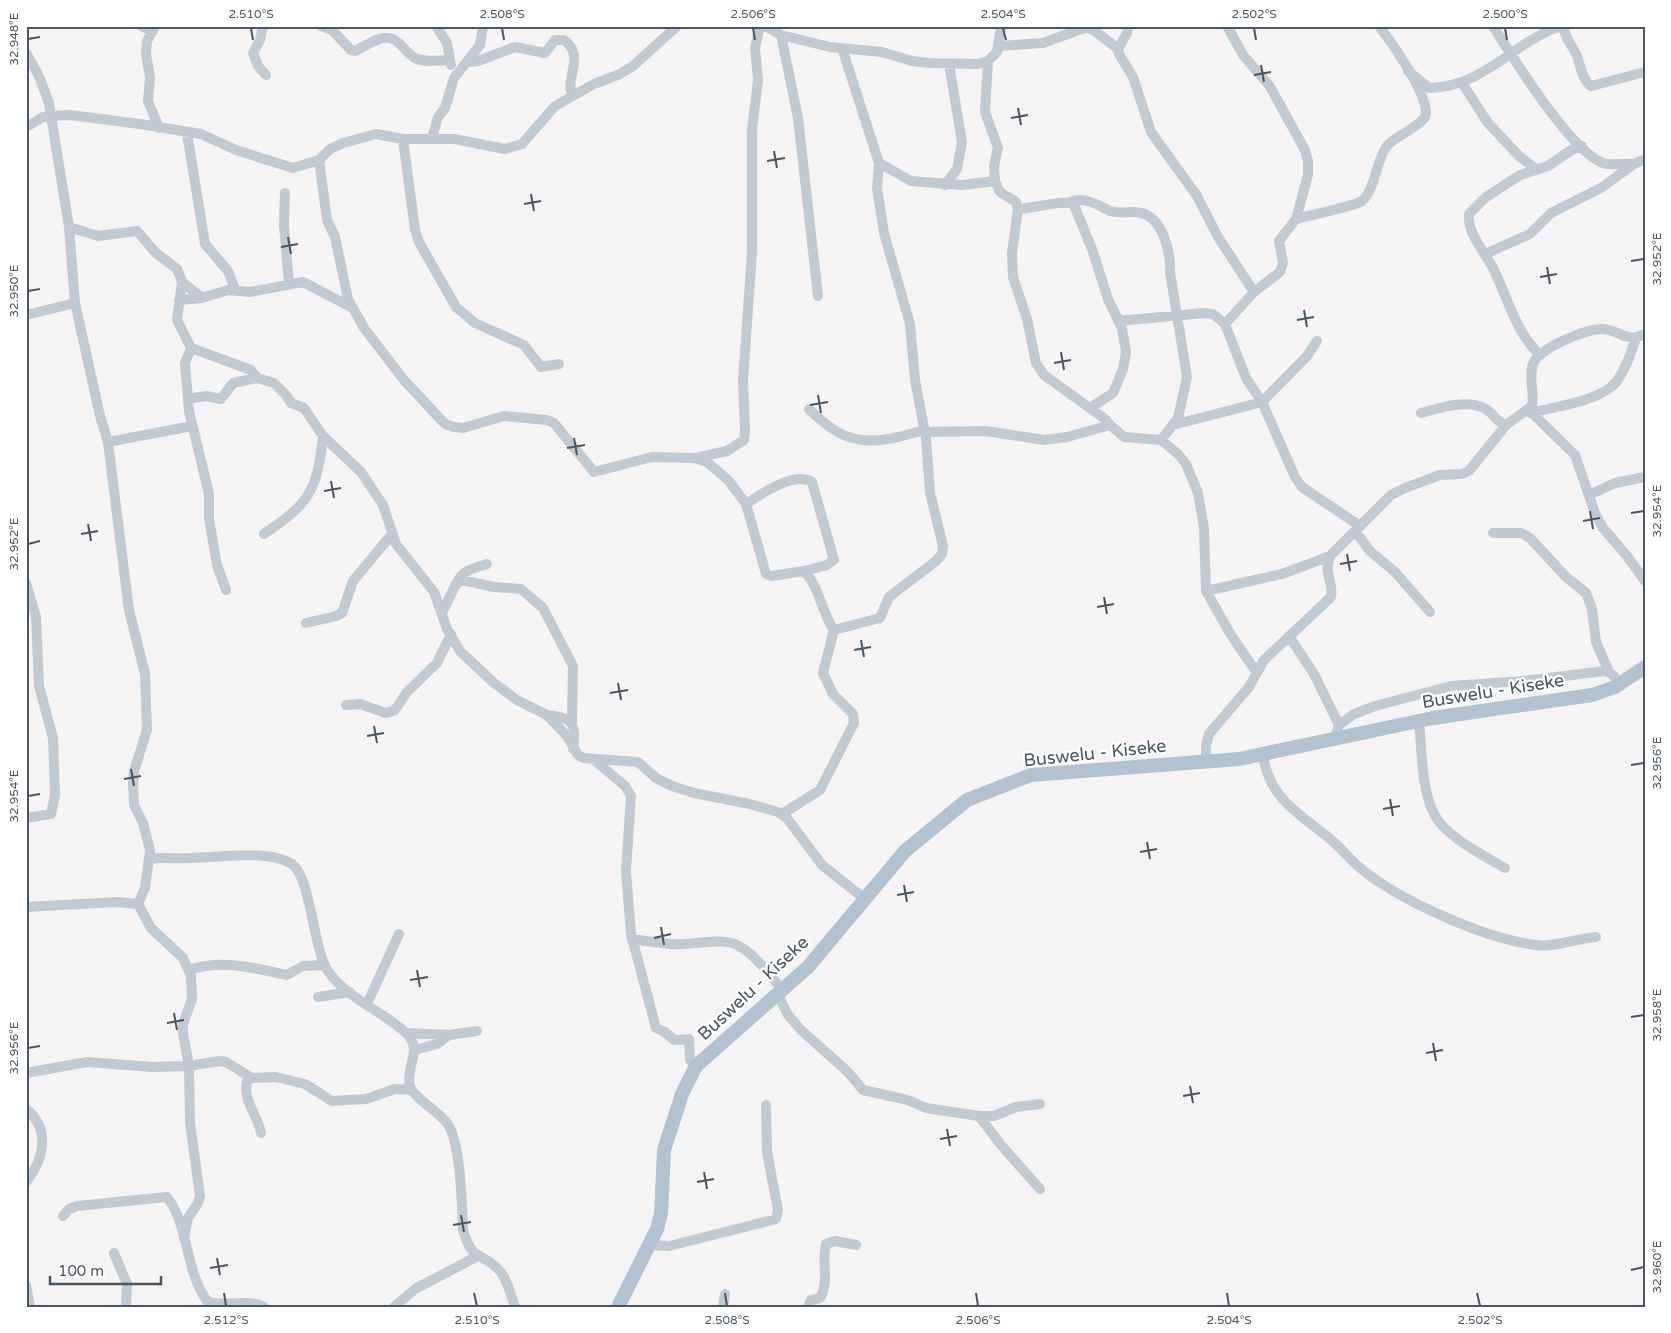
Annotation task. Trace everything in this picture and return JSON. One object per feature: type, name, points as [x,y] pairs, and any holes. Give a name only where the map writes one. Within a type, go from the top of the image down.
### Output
[{"type":"main road","name":"Buswelu - Kiseke","points":[[618,1307],[657,1229],[661,1214],[664,1150],[682,1094],[696,1066],[808,967],[905,851],[967,800],[1031,775],[1206,762],[1263,755],[1418,721],[1592,695],[1622,683],[1645,667]]},
{"type":"street","points":[[141,26],[154,28],[148,41],[146,54],[150,77],[148,101],[159,128]]},
{"type":"street","points":[[263,26],[260,40],[253,53],[258,66],[266,75]]},
{"type":"street","points":[[321,26],[332,30],[351,50],[356,50],[387,37],[401,44],[414,58],[420,60],[450,60]]},
{"type":"street","points":[[436,26],[447,43],[454,78]]},
{"type":"street","points":[[432,138],[438,117],[445,108],[454,78],[480,46],[483,26]]},
{"type":"street","points":[[297,168],[319,160],[330,149],[360,137],[376,134],[403,140],[454,139],[505,149],[514,147],[530,136],[556,106],[633,66],[677,26]]},
{"type":"street","points":[[319,160],[327,220],[334,237],[345,288],[353,308],[364,328],[404,380],[445,424],[464,428],[504,416],[547,420],[554,423],[594,472],[652,457],[694,458],[727,451],[744,440],[746,430],[743,381],[752,252],[752,130],[758,80],[755,47],[760,26]]},
{"type":"street","points":[[765,26],[781,35],[842,48],[882,52],[912,61],[948,64],[978,64],[988,60],[997,52],[1001,26]]},
{"type":"street","points":[[1118,49],[1127,33],[1128,26]]},
{"type":"street","points":[[1224,324],[1254,292],[1280,272],[1283,263],[1279,241],[1296,219],[1308,175],[1305,150],[1269,85],[1243,55],[1227,26]]},
{"type":"street","points":[[1296,219],[1360,202],[1365,198],[1381,155],[1388,144],[1420,124],[1425,118],[1424,103],[1397,49],[1379,26]]},
{"type":"street","points":[[1493,26],[1551,112],[1582,146],[1604,164],[1634,164]]},
{"type":"street","points":[[999,46],[1043,43],[1087,27],[1118,49],[1133,78],[1151,132],[1197,196],[1218,237],[1254,292]]},
{"type":"street","points":[[1408,71],[1429,88],[1462,83],[1497,65],[1534,38],[1559,27],[1564,29],[1567,42],[1575,52],[1589,85],[1595,86],[1645,72]]},
{"type":"street","points":[[781,35],[798,118],[818,296]]},
{"type":"street","points":[[468,62],[478,61],[515,47],[545,53],[555,40],[564,40],[574,56],[575,66],[569,84],[573,96]]},
{"type":"street","points":[[834,630],[880,618],[889,596],[936,561],[942,554],[943,546],[930,493],[925,431],[915,380],[910,324],[884,233],[877,188],[879,162],[842,48]]},
{"type":"street","points":[[26,53],[45,89],[51,116],[70,227],[75,303],[100,416],[108,442],[128,610],[145,674],[147,730],[134,771],[133,784],[134,805],[149,843],[150,859],[145,888],[138,904]]},
{"type":"street","points":[[988,60],[985,112],[998,148],[994,166],[994,181],[1000,192],[1016,202],[1018,210],[1012,254],[1013,277],[1027,319],[1036,363],[1044,375],[1090,408],[1124,437],[1161,440],[1178,454],[1186,464],[1198,493],[1204,528],[1206,591],[1226,628],[1257,674]]},
{"type":"street","points":[[945,185],[957,169],[962,142],[948,64]]},
{"type":"street","points":[[1462,83],[1488,123],[1519,156],[1537,170]]},
{"type":"street","points":[[26,127],[43,117],[70,116],[159,128],[211,137],[225,146],[273,163],[321,174]]},
{"type":"street","points":[[187,133],[205,244],[228,270],[235,289]]},
{"type":"street","points":[[403,140],[415,230],[419,242],[448,296],[466,317],[524,344],[541,367],[559,364]]},
{"type":"street","points":[[1540,356],[1528,342],[1519,326],[1493,268],[1469,224],[1468,214],[1502,186],[1520,175],[1537,170],[1582,146]]},
{"type":"street","points":[[1484,254],[1530,234],[1551,213],[1601,188],[1634,164],[1645,159]]},
{"type":"street","points":[[879,162],[911,181],[945,185],[994,181]]},
{"type":"street","points":[[285,193],[284,225],[289,284]]},
{"type":"street","points":[[1018,210],[1085,200],[1120,214],[1141,213],[1157,224],[1171,260],[1170,272],[1176,317],[1187,377],[1184,397],[1173,426],[1161,440]]},
{"type":"street","points":[[1070,202],[1092,249],[1103,286],[1122,328],[1126,352],[1123,369],[1112,393],[1090,408]]},
{"type":"street","points":[[70,227],[98,236],[137,231],[156,253],[177,268],[182,282],[177,320],[191,348],[230,364],[244,366],[251,370],[257,378]]},
{"type":"street","points":[[182,282],[202,298]]},
{"type":"street","points":[[179,300],[202,298],[235,289],[250,292],[302,282],[353,308]]},
{"type":"street","points":[[334,298],[345,288]]},
{"type":"street","points":[[26,315],[75,303]]},
{"type":"street","points":[[1118,321],[1204,313],[1212,314],[1224,324],[1246,378],[1262,402],[1295,477],[1302,487],[1358,528],[1370,551],[1395,572],[1430,612]]},
{"type":"street","points":[[1530,412],[1533,402],[1532,366],[1540,356],[1576,335],[1587,332],[1609,330],[1626,338],[1640,336]]},
{"type":"street","points":[[1206,591],[1282,574],[1330,556],[1386,498],[1405,488],[1440,476],[1462,474],[1469,471],[1506,425],[1530,412],[1567,405],[1610,389],[1623,371],[1640,336]]},
{"type":"street","points":[[1173,426],[1262,402],[1307,356],[1317,341]]},
{"type":"street","points":[[191,348],[185,363],[188,399],[192,426],[210,494],[209,519],[217,565],[226,590]]},
{"type":"street","points":[[188,399],[206,396],[221,400],[233,383],[257,378],[271,381],[282,390],[291,403],[304,408],[323,436],[361,472],[383,505],[398,548],[423,576],[434,592],[460,651],[478,670],[517,700],[547,715],[565,718],[572,723]]},
{"type":"street","points":[[1421,413],[1447,406],[1473,406],[1485,408],[1500,424],[1506,425]]},
{"type":"street","points":[[810,408],[814,415],[834,431],[850,439],[876,442],[925,431],[986,431],[1044,440],[1066,437],[1110,425]]},
{"type":"street","points":[[1530,412],[1566,444],[1575,455],[1602,528],[1628,556],[1645,580]]},
{"type":"street","points":[[108,442],[192,426]]},
{"type":"street","points":[[264,534],[292,515],[304,501],[316,481],[323,436]]},
{"type":"street","points":[[322,451],[332,446]]},
{"type":"street","points":[[694,458],[707,462],[718,470],[746,504],[766,574],[772,576],[804,572],[827,565],[834,560],[812,482],[802,479],[792,481],[774,487],[746,504]]},
{"type":"street","points":[[1589,495],[1615,483],[1645,477]]},
{"type":"street","points":[[1493,534],[1521,533],[1530,538],[1566,577],[1586,593],[1592,609],[1596,642],[1609,672],[1622,683]]},
{"type":"street","points":[[306,623],[342,613],[353,581],[392,534]]},
{"type":"street","points":[[1206,762],[1206,746],[1209,734],[1249,687],[1264,660],[1331,597],[1332,591],[1326,567],[1330,556]]},
{"type":"street","points":[[443,611],[460,576],[469,570],[487,564]]},
{"type":"street","points":[[782,814],[820,790],[854,723],[853,714],[833,694],[823,673],[834,630],[827,620],[814,584],[804,572]]},
{"type":"street","points":[[458,581],[521,589],[543,608],[573,666],[572,723],[575,729],[573,749]]},
{"type":"street","points":[[26,583],[36,617],[40,655],[40,686],[53,738],[55,795],[51,814],[26,818]]},
{"type":"street","points":[[346,705],[360,704],[386,713],[395,710],[407,692],[437,663],[451,634]]},
{"type":"street","points":[[1289,636],[1314,674],[1340,725]]},
{"type":"street","points":[[1334,740],[1340,725],[1347,718],[1375,706],[1451,686],[1609,672]]},
{"type":"street","points":[[547,715],[567,736],[578,755],[593,759],[638,762],[656,778],[672,786],[712,798],[750,804],[782,814],[822,865],[865,899]]},
{"type":"street","points":[[1418,721],[1425,784],[1437,818],[1450,833],[1483,856],[1505,868]]},
{"type":"street","points":[[1263,755],[1268,780],[1281,798],[1346,852],[1359,867],[1410,899],[1474,929],[1537,946],[1596,937]]},
{"type":"street","points":[[593,759],[626,786],[631,796],[626,871],[628,924],[656,1028],[665,1032],[674,1040],[689,1039],[690,1060],[696,1066]]},
{"type":"street","points":[[150,859],[239,856],[287,861],[299,870],[303,878],[316,944],[325,965],[350,992],[407,1033],[415,1050],[409,1074],[412,1090],[443,1118],[451,1129],[460,1168],[463,1230],[469,1247],[476,1256],[500,1271],[515,1307]]},
{"type":"street","points":[[26,907],[117,902],[138,904]]},
{"type":"street","points":[[138,904],[151,928],[183,958],[190,970],[192,999],[183,1024],[190,1066],[190,1123],[200,1196],[188,1218],[184,1239]]},
{"type":"street","points":[[367,1004],[399,934]]},
{"type":"street","points":[[632,938],[670,944],[699,944],[725,941],[746,950],[781,992],[788,1015],[801,1030],[848,1072],[863,1090],[908,1100],[926,1108],[979,1116],[994,1116],[1016,1107],[1040,1104]]},
{"type":"street","points":[[190,970],[221,965],[253,966],[287,975],[303,966],[325,965]]},
{"type":"street","points":[[318,997],[350,992]]},
{"type":"street","points":[[407,1033],[450,1035],[477,1030]]},
{"type":"street","points":[[415,1050],[437,1044],[450,1035]]},
{"type":"street","points":[[26,1073],[87,1062],[132,1067],[190,1066],[226,1062],[248,1077],[285,1078],[312,1087],[332,1101],[366,1099],[396,1089],[412,1090]]},
{"type":"street","points":[[248,1077],[245,1096],[257,1118],[261,1133]]},
{"type":"street","points":[[648,1245],[682,1243],[776,1219],[778,1210],[767,1152],[766,1105]]},
{"type":"street","points":[[26,1109],[40,1126],[44,1140],[36,1168],[26,1182]]},
{"type":"street","points":[[979,1116],[1001,1145],[1040,1189]]},
{"type":"street","points":[[63,1216],[69,1209],[76,1206],[164,1196],[172,1204],[198,1284],[207,1301],[222,1304],[257,1304],[264,1307]]},
{"type":"street","points":[[808,1307],[811,1300],[820,1298],[824,1290],[826,1281],[823,1264],[826,1244],[835,1241],[856,1245]]},
{"type":"street","points":[[114,1253],[127,1284],[126,1307]]},
{"type":"street","points":[[394,1307],[415,1289],[476,1256]]},
{"type":"street","points":[[26,1285],[30,1307]]},
{"type":"street","points":[[723,1307],[725,1294]]}]
